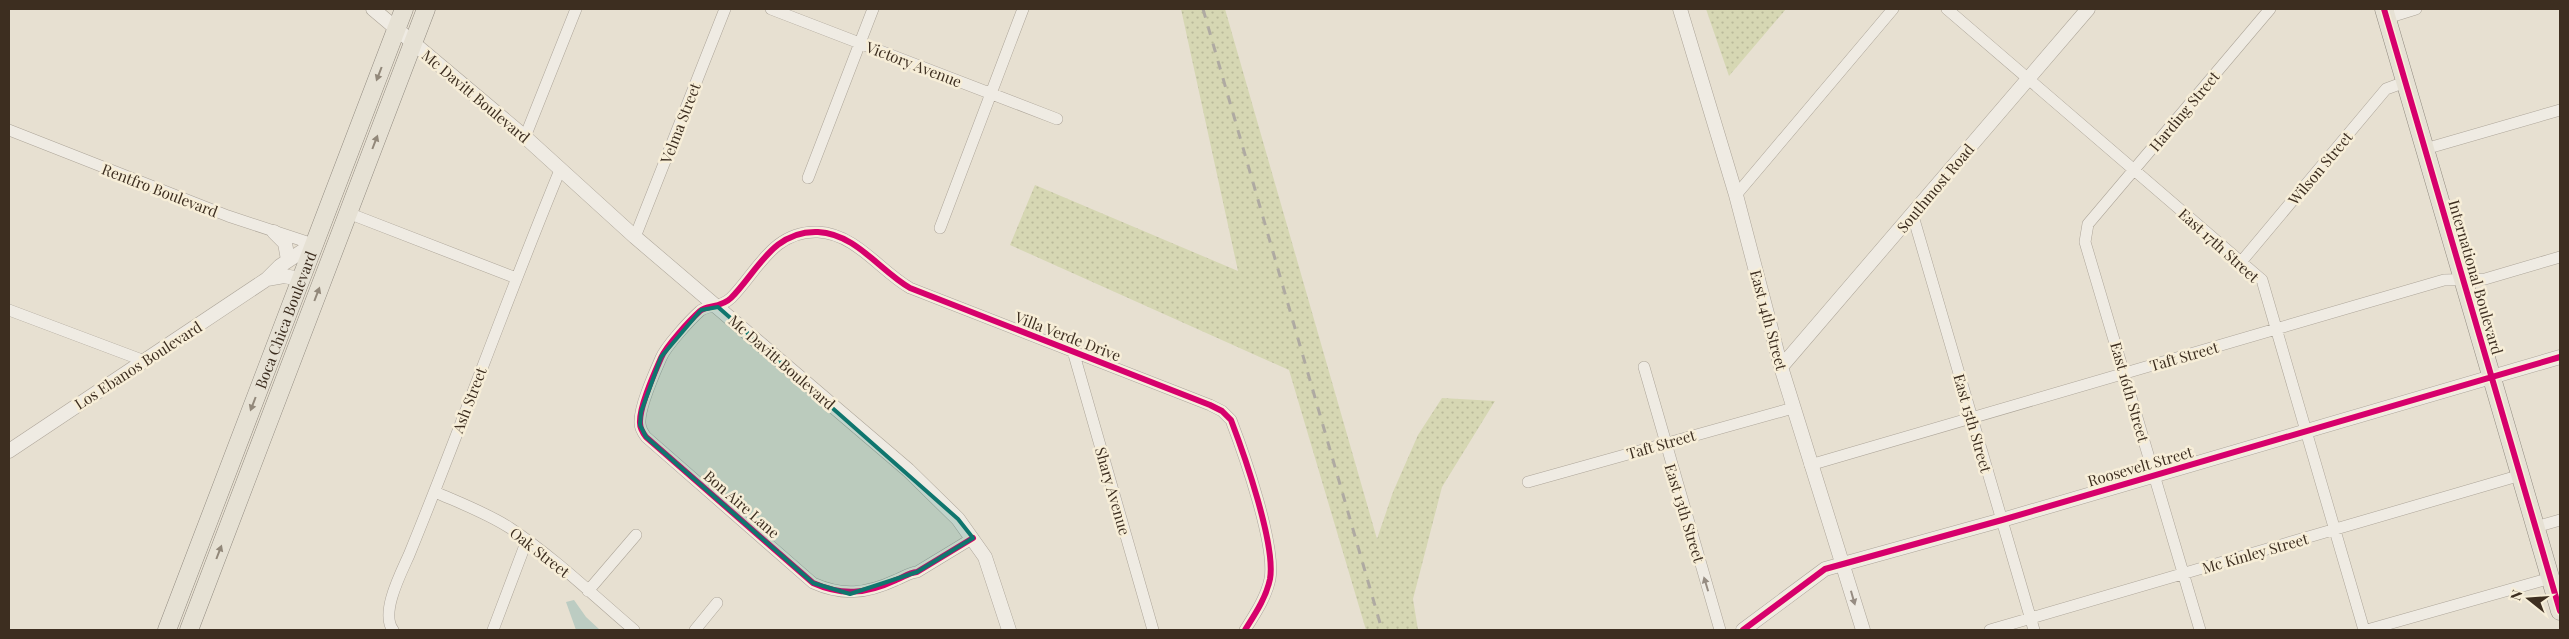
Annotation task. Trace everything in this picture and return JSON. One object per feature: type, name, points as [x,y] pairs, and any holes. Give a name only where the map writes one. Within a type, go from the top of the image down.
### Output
[{"type":"main road","name":"Boca Chica Boulevard","points":[[166,630],[404,9]]},
{"type":"main road","name":"Boca Chica Boulevard","points":[[189,630],[426,9]]},
{"type":"main road","name":"International Boulevard","points":[[2385,13],[2560,611]]},
{"type":"main road","points":[[176,630],[198,572],[193,560]]},
{"type":"street","name":"Mc Davitt Boulevard","points":[[373,9],[525,138],[635,237],[908,470],[958,519],[985,557],[1009,630]]},
{"type":"street","points":[[525,138],[576,9]]},
{"type":"street","name":"Velma Street","points":[[635,237],[725,9]]},
{"type":"street","name":"Victory Avenue","points":[[771,9],[1057,119]]},
{"type":"street","points":[[808,178],[873,9]]},
{"type":"street","points":[[940,228],[1023,9]]},
{"type":"street","name":"East 14th Street","points":[[1680,9],[1736,196],[1793,408],[1862,630]]},
{"type":"street","points":[[1736,196],[1893,9]]},
{"type":"street","name":"East 17th Street","points":[[1948,9],[2262,280],[2366,630]]},
{"type":"street","name":"Southmost Road","points":[[1781,367],[1913,216],[2088,9]]},
{"type":"street","name":"Harding Street","points":[[2097,213],[2270,9]]},
{"type":"street","points":[[2385,13],[2416,9]]},
{"type":"street","name":"Wilson Street","points":[[2241,262],[2386,89],[2405,82]]},
{"type":"street","points":[[2425,149],[2560,110]]},
{"type":"street","name":"Rentfro Boulevard","points":[[9,130],[274,232],[313,244]]},
{"type":"street","name":"Ash Street","points":[[393,630],[390,626],[390,601],[435,492],[516,278],[560,170]]},
{"type":"street","points":[[348,213],[516,278]]},
{"type":"street","name":"East 16th Street","points":[[2097,213],[2088,224],[2085,242],[2200,630]]},
{"type":"street","name":"East 15th Street","points":[[1913,216],[2034,630]]},
{"type":"street","points":[[274,232],[285,243],[288,260]]},
{"type":"street","name":"Villa Verde Drive","points":[[718,307],[730,299],[775,246],[801,233],[817,232],[848,239],[894,279],[910,288],[1210,404],[1222,411],[1231,420],[1268,542],[1270,578],[1264,598],[1245,630]]},
{"type":"street","name":"Los Ebanos Boulevard","points":[[9,451],[142,360],[268,279],[288,260],[313,244]]},
{"type":"street","name":"Taft Street","points":[[1810,465],[2444,280],[2463,278],[2485,279],[2560,257]]},
{"type":"street","name":"Los Ebanos Boulevard","points":[[268,279],[284,276],[300,279]]},
{"type":"street","name":"Bon Aire Lane","points":[[718,307],[701,310],[661,357],[641,412],[640,425],[646,437],[813,582],[830,590],[850,594],[895,581],[909,573],[917,572],[973,538]]},
{"type":"street","points":[[9,310],[142,360]]},
{"type":"street","name":"Shary Avenue","points":[[1073,351],[1153,630]]},
{"type":"street","name":"Roosevelt Street","points":[[1743,630],[1825,569],[2002,520],[2560,356]]},
{"type":"street","name":"East 13th Street","points":[[1644,367],[1664,443],[1720,630]]},
{"type":"street","name":"Taft Street","points":[[1528,482],[1793,408]]},
{"type":"street","name":"Mc Kinley Street","points":[[1990,630],[2520,475]]},
{"type":"street","name":"Oak Street","points":[[435,492],[482,512],[527,540],[634,630]]},
{"type":"street","points":[[2536,527],[2560,520]]},
{"type":"street","points":[[588,591],[636,535]]},
{"type":"street","points":[[493,630],[527,540]]},
{"type":"street","points":[[2366,630],[2551,578]]},
{"type":"street","points":[[695,630],[717,603]]},
{"type":"highlighted area","points":[[718,307],[958,519],[973,538],[917,572],[850,594],[813,583],[646,437],[640,425],[641,412],[661,357],[701,310]]},
{"type":"green space","points":[[1181,9],[1225,9],[1377,539],[1393,492],[1418,435],[1442,398],[1495,401],[1442,487],[1413,599],[1418,630],[1366,630],[1289,370],[1010,245],[1035,185],[1238,271]]},
{"type":"green space","points":[[1706,9],[1786,9],[1729,76]]},
{"type":"shaded area","points":[[574,600],[586,617],[600,630],[576,630],[566,602]]},
{"type":"railway","points":[[1203,9],[1382,630]]},
{"type":"cycle path","points":[[2384,9],[2560,611]]},
{"type":"cycle path","points":[[973,538],[917,572],[864,591],[834,590],[813,583],[646,437],[641,429],[640,416],[644,400],[661,358],[690,320],[703,309],[723,303],[731,298],[767,254],[778,245],[802,233],[818,232],[832,234],[856,246],[910,288],[1210,405],[1222,411],[1231,420],[1258,499],[1271,564],[1270,579],[1266,593],[1245,630]]},
{"type":"cycle path","points":[[1743,630],[1825,569],[2002,520],[2560,357]]}]
